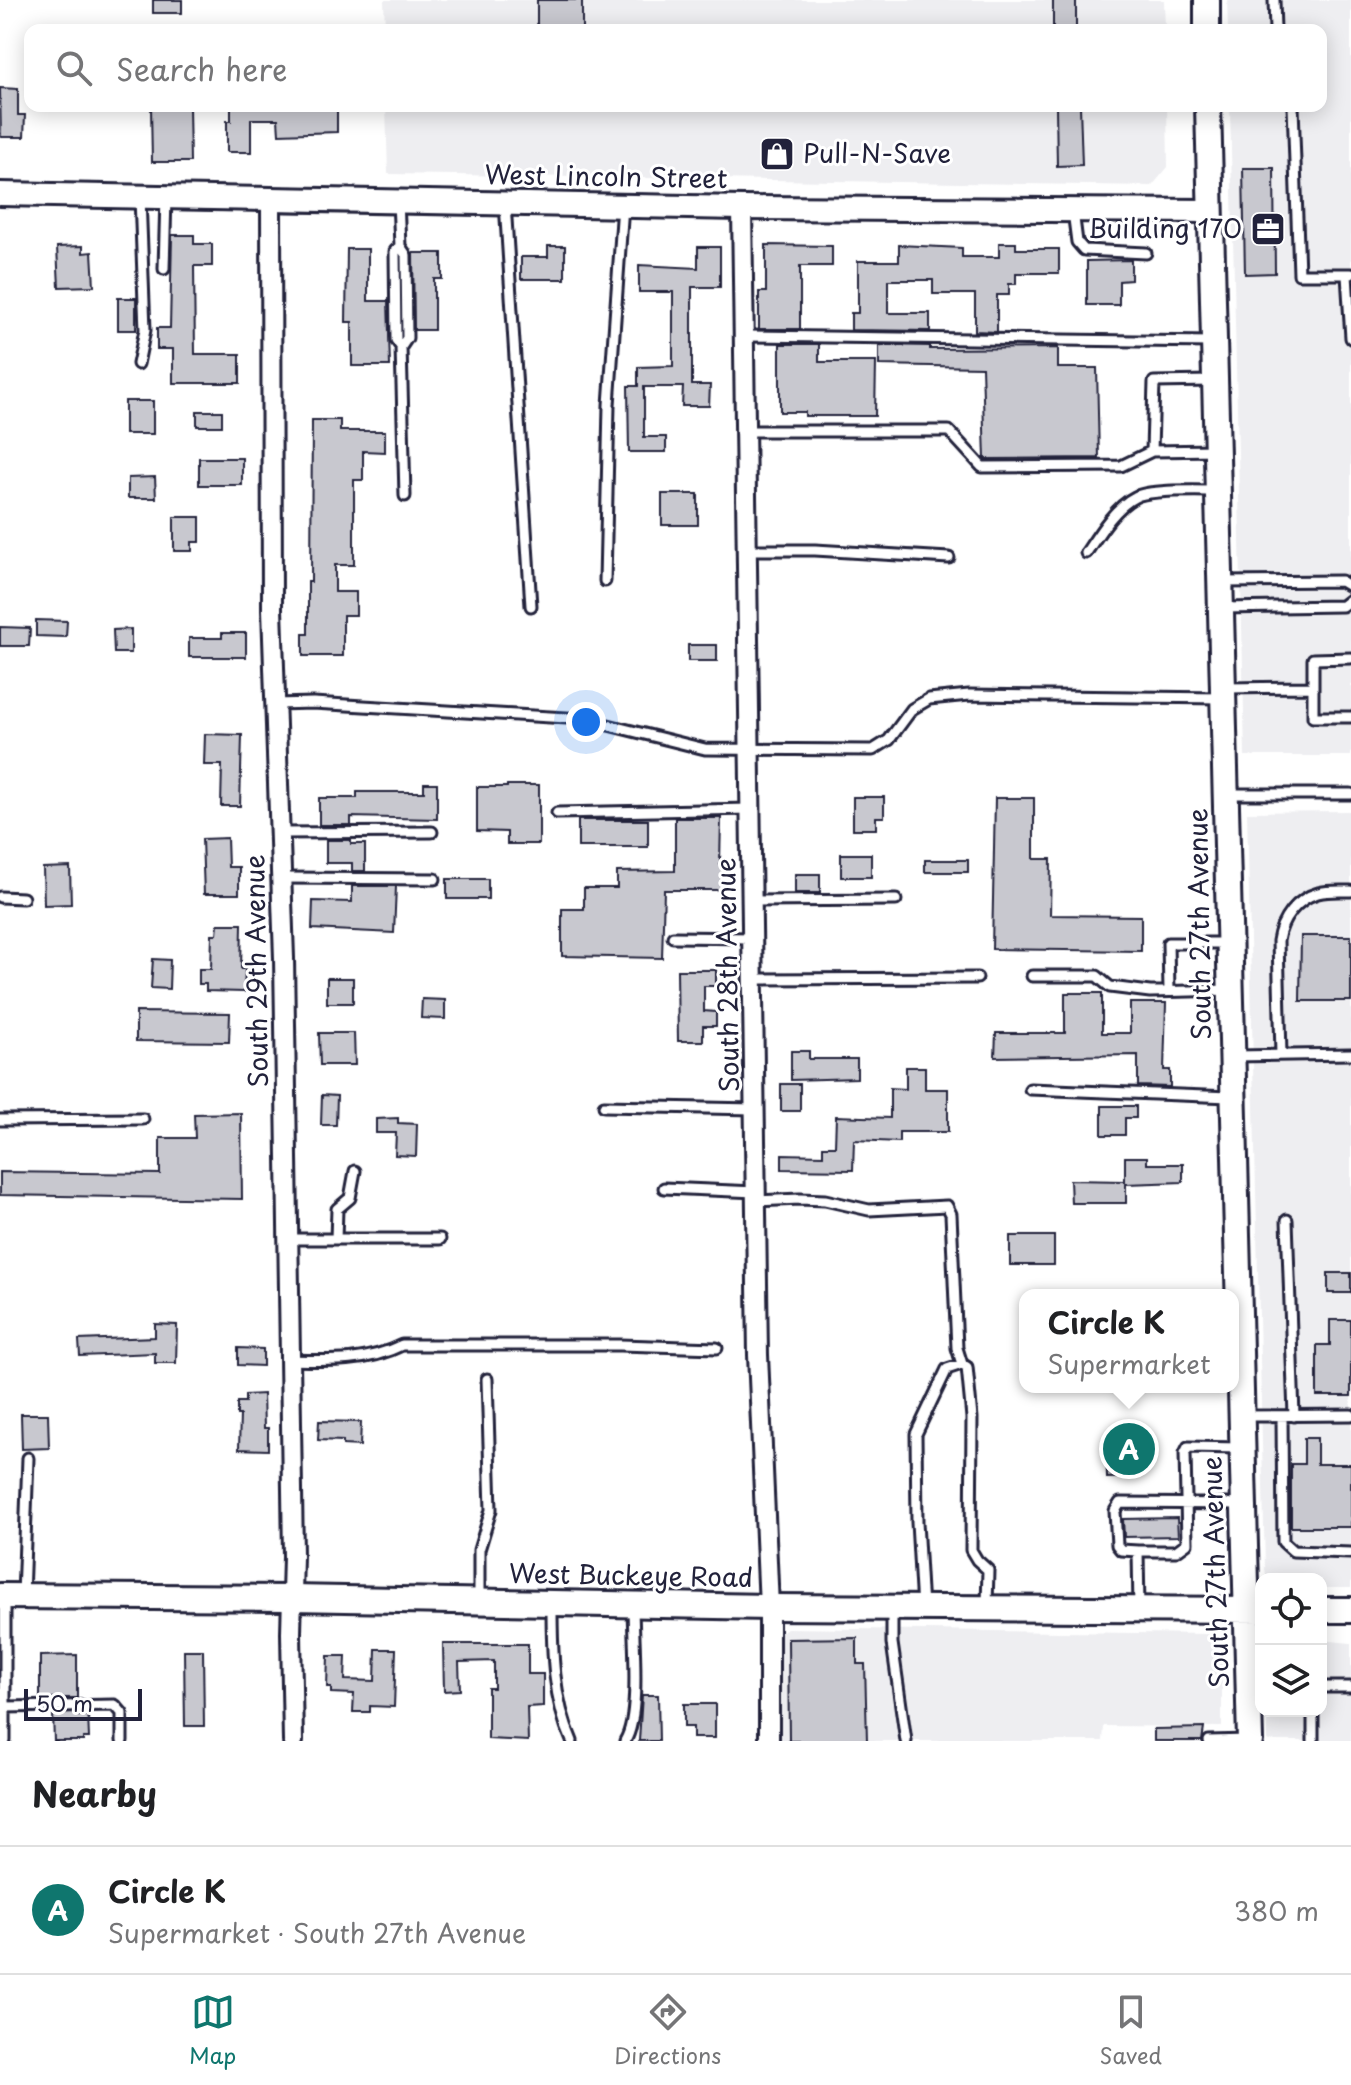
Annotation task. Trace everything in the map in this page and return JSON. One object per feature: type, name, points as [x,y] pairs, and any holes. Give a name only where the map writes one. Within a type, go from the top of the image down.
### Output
[{"type":"main road","points":[[1207,0],[1207,24]]},
{"type":"main road","name":"South 27th Avenue","points":[[1208,112],[1237,1289]]},
{"type":"main road","name":"South 27th Avenue","points":[[1239,1376],[1242,1504],[1253,1610],[1250,1741]]},
{"type":"main road","name":"West Buckeye Road","points":[[9,1596],[769,1607],[1253,1610]]},
{"type":"main road","points":[[1327,1610],[1351,1610]]},
{"type":"street","name":"West Lincoln Street","points":[[0,194],[742,208],[1210,211]]},
{"type":"street","name":"South 29th Avenue","points":[[271,199],[272,609],[282,878],[293,1741]]},
{"type":"street","name":"South 28th Avenue","points":[[742,208],[758,1355],[769,1607],[769,1741]]},
{"type":"lane","points":[[1274,0],[1275,24]]},
{"type":"lane","points":[[1293,112],[1299,274],[1349,274],[1351,338]]},
{"type":"lane","points":[[138,364],[145,318],[140,197]]},
{"type":"lane","points":[[164,269],[166,197]]},
{"type":"lane","points":[[398,201],[400,246],[395,251],[396,340],[401,347],[405,496]]},
{"type":"lane","points":[[505,203],[531,606]]},
{"type":"lane","points":[[605,581],[609,405],[623,205]]},
{"type":"lane","points":[[1073,211],[1077,242],[1084,250],[1146,253]]},
{"type":"lane","points":[[744,336],[1213,342]]},
{"type":"lane","points":[[1152,451],[1154,382],[1214,381]]},
{"type":"lane","points":[[745,431],[949,431],[982,467],[1121,466],[1152,451],[1216,450]]},
{"type":"lane","points":[[1086,553],[1111,517],[1136,496],[1217,491]]},
{"type":"lane","points":[[747,550],[815,550],[949,558]]},
{"type":"lane","points":[[1220,582],[1341,581],[1351,587]]},
{"type":"lane","points":[[1221,608],[1342,606],[1351,599]]},
{"type":"lane","points":[[1351,658],[1313,659],[1313,717],[1351,717]]},
{"type":"lane","points":[[276,704],[313,703],[584,719],[705,749],[873,750],[889,740],[912,709],[929,699],[969,695],[1223,693],[1313,687]]},
{"type":"lane","points":[[1225,794],[1351,794]]},
{"type":"lane","points":[[557,813],[751,809]]},
{"type":"lane","points":[[280,833],[432,832]]},
{"type":"lane","points":[[282,878],[435,879]]},
{"type":"lane","points":[[1281,1055],[1280,925],[1299,903],[1318,893],[1351,891]]},
{"type":"lane","points":[[0,897],[23,898]]},
{"type":"lane","points":[[753,901],[896,900]]},
{"type":"lane","points":[[673,937],[753,938]]},
{"type":"lane","points":[[1169,991],[1168,943],[1228,943]]},
{"type":"lane","points":[[1032,976],[1097,976],[1110,987],[1150,992],[1230,990]]},
{"type":"lane","points":[[754,979],[977,978]]},
{"type":"lane","points":[[1231,1056],[1351,1054]]},
{"type":"lane","points":[[1030,1089],[1232,1097]]},
{"type":"lane","points":[[604,1106],[755,1109]]},
{"type":"lane","points":[[0,1120],[143,1119]]},
{"type":"lane","points":[[336,1239],[337,1209],[350,1198],[355,1171]]},
{"type":"lane","points":[[664,1188],[812,1199],[869,1210],[947,1206],[951,1214],[957,1348],[962,1364],[967,1367],[972,1418],[971,1550],[988,1570],[987,1608]]},
{"type":"lane","points":[[1287,1220],[1294,1416]]},
{"type":"lane","points":[[288,1239],[440,1239]]},
{"type":"lane","points":[[290,1360],[349,1361],[385,1354],[402,1345],[717,1348]]},
{"type":"lane","points":[[922,1608],[916,1434],[947,1369],[962,1364]]},
{"type":"lane","points":[[478,1602],[479,1550],[491,1510],[487,1379]]},
{"type":"lane","points":[[1240,1416],[1351,1415]]},
{"type":"lane","points":[[1282,1416],[1283,1542],[1293,1551],[1351,1553]]},
{"type":"lane","points":[[1241,1448],[1188,1447],[1185,1453],[1186,1504],[1187,1543],[1182,1548],[1176,1551],[1138,1551],[1121,1550],[1117,1545],[1115,1511],[1120,1503],[1186,1504],[1242,1504]]},
{"type":"lane","points":[[5,1741],[9,1596],[28,1458]]},
{"type":"lane","points":[[1138,1551],[1139,1609]]},
{"type":"lane","points":[[552,1603],[552,1655],[566,1729],[572,1741]]},
{"type":"lane","points":[[625,1741],[631,1731],[634,1708],[633,1604]]},
{"type":"lane","points":[[892,1608],[892,1643],[906,1741]]},
{"type":"lane","points":[[1327,1687],[1351,1687]]},
{"type":"lane","points":[[5,1707],[115,1705],[122,1713],[122,1741]]},
{"type":"lane","points":[[1313,1717],[1313,1741]]},
{"type":"lane","points":[[1209,1741],[1250,1741]]},
{"type":"shaded area","points":[[384,0],[1164,0],[1165,24],[385,24]]},
{"type":"shaded area","points":[[1227,0],[1351,0],[1351,756],[1245,756],[1230,112],[1327,112],[1327,24],[1228,24]]},
{"type":"shaded area","name":"Pull-N-Save","points":[[386,112],[1167,112],[1168,167],[1152,186],[388,174]]},
{"type":"shaded area","points":[[1351,811],[1351,1588],[1327,1588],[1327,1573],[1266,1573],[1265,1569],[1247,812]]},
{"type":"shaded area","points":[[787,1628],[1208,1634],[1220,1643],[1222,1651],[1222,1727],[1104,1726],[1103,1741],[780,1741],[777,1642],[780,1633]]},
{"type":"shaded area","points":[[1327,1641],[1351,1643],[1351,1741],[1267,1741],[1267,1717],[1327,1717]]},
{"type":"building","points":[[153,0],[182,0],[182,13],[153,13]]},
{"type":"building","points":[[537,0],[582,0],[582,24],[537,24]]},
{"type":"building","points":[[1053,0],[1076,0],[1076,24],[1053,24]]},
{"type":"building","points":[[0,88],[18,89],[18,115],[25,115],[24,137],[1,137]]},
{"type":"building","points":[[151,112],[189,112],[190,162],[152,162]]},
{"type":"building","points":[[231,112],[337,112],[337,132],[279,134],[278,119],[251,119],[251,152],[227,152],[227,121],[231,121]]},
{"type":"building","points":[[1056,112],[1080,112],[1082,165],[1057,166]]},
{"type":"building","points":[[1243,168],[1274,168],[1275,273],[1245,274]]},
{"type":"building","points":[[172,235],[194,235],[194,244],[212,244],[212,266],[194,266],[195,354],[240,354],[240,383],[173,383],[173,349],[157,349],[157,328],[170,328]]},
{"type":"building","points":[[999,243],[1016,243],[1016,249],[1059,249],[1059,273],[1016,273],[1016,284],[1009,284],[1009,295],[997,295],[997,332],[975,331],[975,294],[933,294],[933,280],[888,280],[888,313],[930,313],[930,331],[851,330],[851,313],[858,313],[858,261],[899,261],[899,245],[962,248],[962,257],[999,257]]},
{"type":"building","points":[[766,245],[832,246],[832,266],[800,266],[800,329],[759,329],[759,292],[766,292]]},
{"type":"building","points":[[83,246],[83,253],[92,252],[94,286],[59,287],[57,247]]},
{"type":"building","points":[[548,246],[565,246],[565,279],[521,279],[521,257],[548,257]]},
{"type":"building","points":[[698,247],[720,247],[720,287],[692,287],[692,385],[710,385],[709,406],[682,406],[683,387],[644,387],[644,437],[666,437],[666,452],[629,452],[628,386],[638,386],[638,367],[673,366],[673,292],[639,292],[639,265],[698,268]]},
{"type":"building","points":[[347,249],[368,249],[368,301],[388,301],[390,366],[352,366],[352,322],[346,322]]},
{"type":"building","points":[[413,253],[442,253],[442,279],[434,279],[434,330],[414,330]]},
{"type":"building","points":[[1131,260],[1131,280],[1119,281],[1119,305],[1087,305],[1087,261]]},
{"type":"building","points":[[118,298],[136,298],[136,330],[118,330]]},
{"type":"building","points":[[780,344],[819,344],[819,362],[876,362],[875,416],[805,416],[805,412],[780,412]]},
{"type":"building","points":[[879,345],[930,346],[930,349],[1058,348],[1058,368],[1097,368],[1099,458],[985,459],[982,367],[879,365]]},
{"type":"building","points":[[125,401],[153,401],[153,434],[125,434]]},
{"type":"building","points":[[197,411],[222,411],[222,426],[197,426]]},
{"type":"building","points":[[312,420],[340,420],[340,431],[385,431],[385,452],[363,451],[363,480],[354,480],[354,565],[335,565],[335,592],[356,592],[356,615],[343,615],[343,656],[303,656],[303,634],[308,634],[308,582],[311,582]]},
{"type":"building","points":[[199,458],[242,458],[242,485],[199,485]]},
{"type":"building","points":[[155,477],[156,498],[128,498],[128,478]]},
{"type":"building","points":[[662,494],[698,494],[698,525],[662,525]]},
{"type":"building","points":[[174,517],[200,517],[200,542],[192,542],[192,551],[174,551]]},
{"type":"building","points":[[36,620],[67,621],[66,637],[36,636]]},
{"type":"building","points":[[0,627],[30,628],[29,646],[0,646]]},
{"type":"building","points":[[131,629],[131,653],[114,653],[113,630]]},
{"type":"building","points":[[222,633],[246,633],[246,657],[189,657],[189,638],[222,638]]},
{"type":"building","points":[[688,645],[717,645],[717,661],[688,661]]},
{"type":"building","points":[[205,734],[242,735],[240,806],[221,806],[222,765],[204,765]]},
{"type":"building","points":[[424,783],[437,783],[437,819],[351,817],[351,825],[319,825],[319,798],[357,798],[357,792],[424,792]]},
{"type":"building","points":[[539,785],[539,844],[507,844],[507,832],[477,831],[477,787]]},
{"type":"building","points":[[853,797],[884,797],[884,817],[876,817],[876,829],[853,829]]},
{"type":"building","points":[[995,798],[1034,798],[1034,859],[1051,859],[1050,915],[1141,916],[1141,951],[992,949]]},
{"type":"building","points":[[675,818],[721,818],[723,890],[664,890],[662,958],[562,956],[562,909],[584,909],[584,888],[617,888],[617,872],[675,871]]},
{"type":"building","points":[[578,820],[648,820],[648,847],[578,847]]},
{"type":"building","points":[[227,838],[228,867],[239,867],[239,894],[204,894],[202,839]]},
{"type":"building","points":[[326,840],[351,840],[351,844],[365,844],[365,871],[352,871],[352,863],[326,863]]},
{"type":"building","points":[[841,854],[871,854],[871,877],[841,877]]},
{"type":"building","points":[[925,860],[968,860],[968,872],[925,872]]},
{"type":"building","points":[[70,867],[71,904],[44,905],[43,868]]},
{"type":"building","points":[[795,874],[820,874],[820,893],[795,893]]},
{"type":"building","points":[[447,879],[488,879],[488,899],[447,899]]},
{"type":"building","points":[[352,886],[396,886],[394,933],[312,929],[313,901],[352,902]]},
{"type":"building","points":[[218,924],[242,924],[244,992],[206,991],[206,984],[199,984],[199,969],[211,969],[212,934],[217,934]]},
{"type":"building","points":[[1301,936],[1351,936],[1351,1001],[1300,1001]]},
{"type":"building","points":[[153,959],[170,960],[169,989],[151,988]]},
{"type":"building","points":[[677,970],[716,970],[716,986],[704,986],[704,1011],[716,1012],[716,1026],[703,1026],[703,1041],[678,1041]]},
{"type":"building","points":[[327,978],[353,978],[353,1003],[327,1003]]},
{"type":"building","points":[[1065,993],[1102,993],[1102,1033],[1130,1033],[1130,1003],[1166,1003],[1164,1070],[1170,1070],[1170,1087],[1138,1086],[1138,1055],[995,1057],[996,1033],[1065,1033]]},
{"type":"building","points":[[422,999],[445,1000],[445,1019],[421,1018]]},
{"type":"building","points":[[136,1012],[230,1013],[229,1042],[136,1041]]},
{"type":"building","points":[[319,1033],[354,1033],[355,1065],[320,1065]]},
{"type":"building","points":[[791,1051],[809,1051],[809,1059],[857,1059],[857,1078],[791,1080]]},
{"type":"building","points":[[906,1067],[925,1067],[925,1089],[948,1089],[948,1132],[899,1132],[899,1142],[854,1140],[853,1170],[782,1169],[782,1154],[823,1155],[823,1146],[835,1146],[836,1116],[890,1118],[890,1088],[906,1089]]},
{"type":"building","points":[[781,1084],[800,1084],[800,1111],[781,1111]]},
{"type":"building","points":[[322,1095],[337,1096],[336,1125],[321,1125]]},
{"type":"building","points":[[1102,1106],[1136,1106],[1136,1118],[1125,1118],[1125,1135],[1102,1135]]},
{"type":"building","points":[[241,1113],[242,1199],[0,1195],[0,1172],[160,1174],[160,1138],[195,1138],[194,1114]]},
{"type":"building","points":[[398,1118],[398,1123],[417,1124],[416,1156],[395,1155],[396,1133],[376,1133],[376,1119]]},
{"type":"building","points":[[1125,1157],[1147,1157],[1147,1164],[1183,1164],[1183,1182],[1126,1184],[1126,1203],[1071,1203],[1070,1180],[1125,1181]]},
{"type":"building","points":[[1010,1236],[1054,1236],[1054,1265],[1010,1265]]},
{"type":"building","points":[[1328,1273],[1351,1273],[1351,1293],[1328,1293]]},
{"type":"building","points":[[1330,1320],[1351,1320],[1351,1396],[1317,1396],[1317,1345],[1330,1345]]},
{"type":"building","points":[[155,1324],[177,1325],[176,1363],[155,1363],[155,1353],[80,1356],[79,1340],[155,1337]]},
{"type":"building","points":[[238,1348],[263,1349],[263,1366],[238,1365]]},
{"type":"building","points":[[263,1394],[268,1450],[239,1449],[240,1415],[237,1415],[237,1402],[245,1402],[245,1395]]},
{"type":"building","points":[[21,1414],[48,1414],[49,1448],[22,1449]]},
{"type":"building","points":[[319,1421],[361,1422],[360,1446],[343,1445],[343,1441],[318,1440]]},
{"type":"building","points":[[1151,1433],[1152,1465],[1140,1477],[1107,1478],[1106,1434]]},
{"type":"building","points":[[1304,1438],[1317,1438],[1317,1464],[1351,1464],[1351,1527],[1291,1527],[1291,1464],[1304,1464]]},
{"type":"building","points":[[1177,1518],[1178,1536],[1124,1537],[1123,1519]]},
{"type":"building","points":[[857,1638],[857,1664],[865,1664],[867,1741],[789,1741],[788,1639]]},
{"type":"building","points":[[443,1644],[528,1644],[528,1674],[543,1674],[543,1706],[527,1707],[528,1741],[488,1739],[488,1688],[494,1688],[494,1661],[459,1662],[460,1690],[444,1691]]},
{"type":"building","points":[[376,1649],[396,1649],[394,1707],[370,1706],[370,1712],[353,1712],[354,1694],[331,1693],[331,1687],[327,1687],[328,1656],[346,1656],[345,1680],[375,1681]]},
{"type":"building","points":[[184,1650],[203,1650],[204,1726],[185,1726]]},
{"type":"building","points":[[77,1655],[77,1698],[40,1698],[40,1656]]},
{"type":"building","points":[[642,1695],[658,1695],[659,1741],[639,1741]]},
{"type":"building","points":[[684,1704],[715,1704],[715,1738],[693,1738],[693,1727],[684,1727]]},
{"type":"building","points":[[77,1713],[77,1716],[88,1715],[89,1738],[83,1738],[83,1741],[54,1741],[53,1714]]},
{"type":"building","points":[[1204,1728],[1202,1741],[1154,1741],[1154,1729]]},
{"type":"place","name":"Pull-N-Save","points":[[777,154]]},
{"type":"place","name":"Building 170","points":[[1268,229]]},
{"type":"place","name":"Circle K","points":[[1129,1449]]}]
